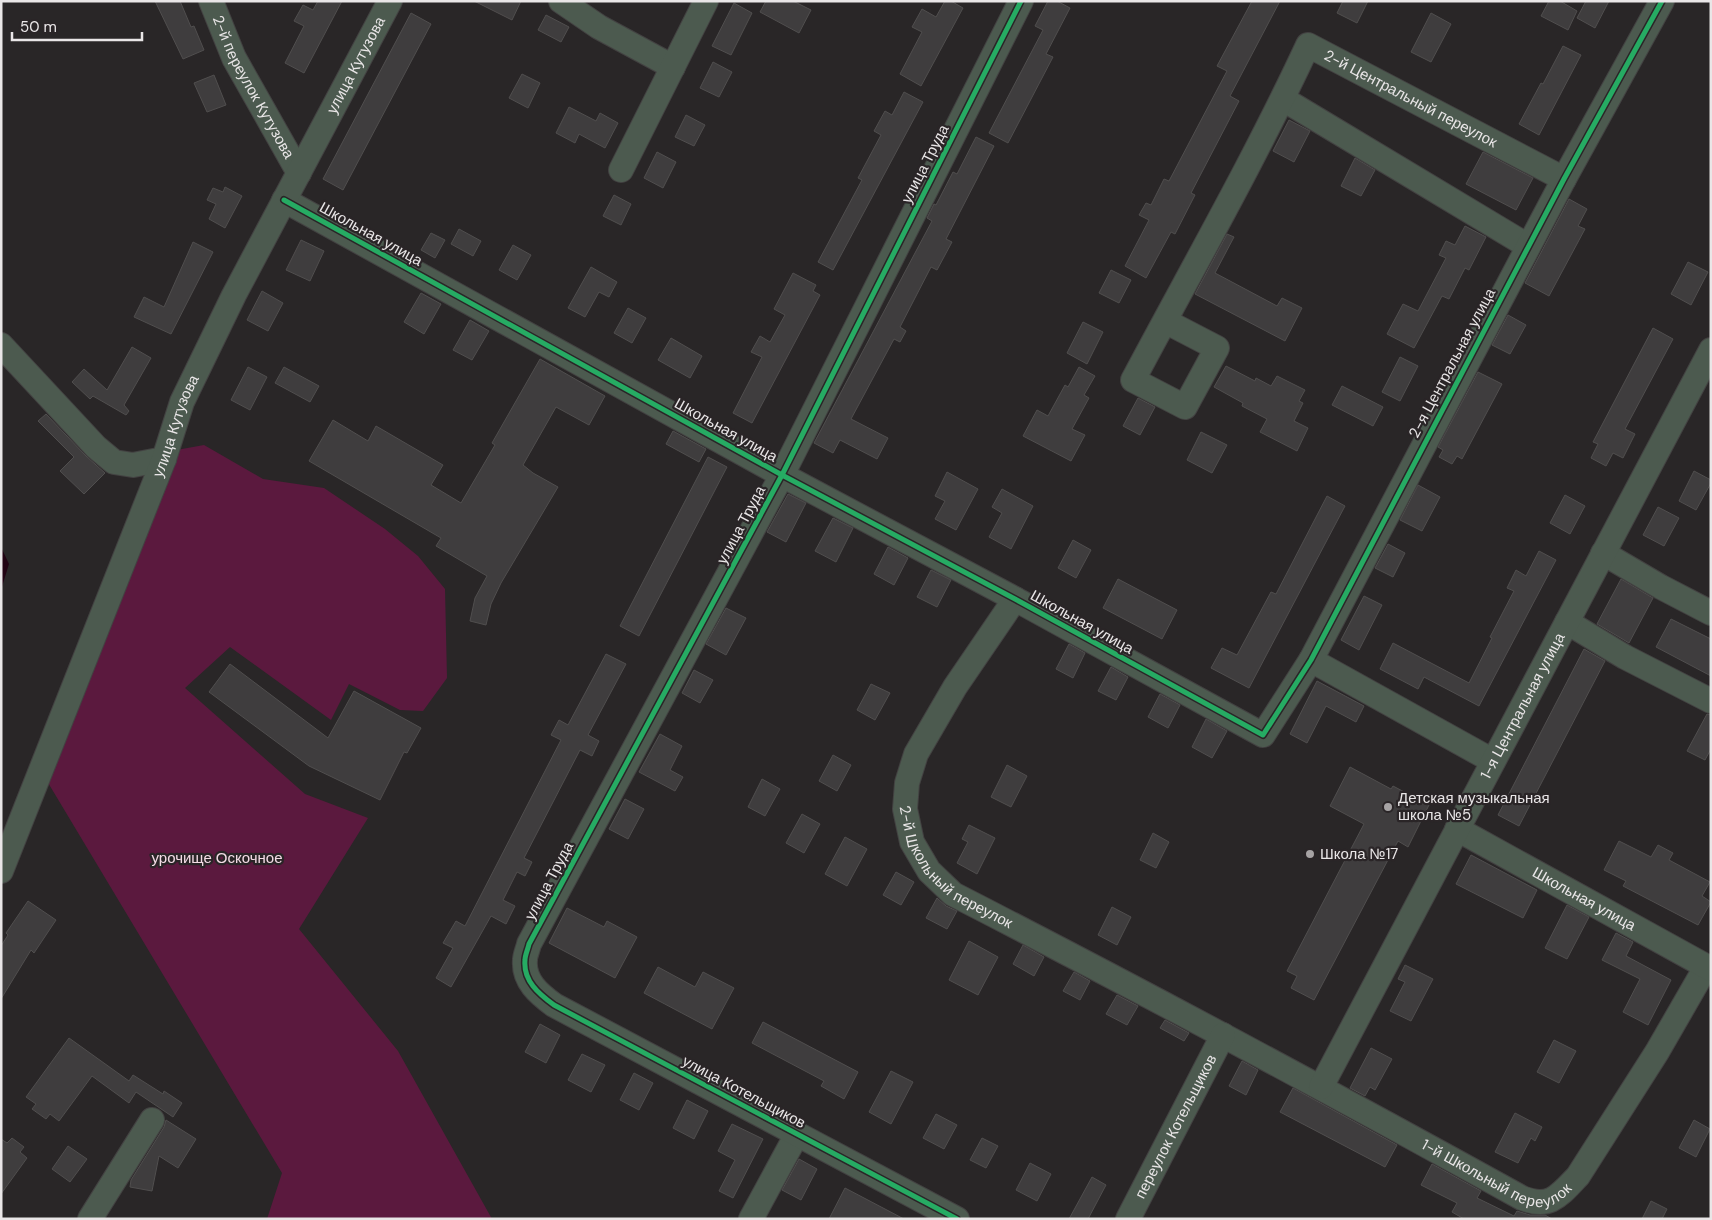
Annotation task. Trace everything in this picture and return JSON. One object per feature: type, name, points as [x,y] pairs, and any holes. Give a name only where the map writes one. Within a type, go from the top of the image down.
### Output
[{"type":"street","name":"2-й переулок Кутузова","points":[[211,1],[234,58],[299,173]]},
{"type":"street","name":"улица Кутузова","points":[[1,871],[164,459],[182,402],[234,295],[390,1]]},
{"type":"street","points":[[561,1],[599,27],[673,67]]},
{"type":"street","points":[[621,170],[706,1]]},
{"type":"street","name":"улица Труда","points":[[527,977],[524,960],[529,944],[782,475],[1021,1]]},
{"type":"street","name":"2-я Центральная улица","points":[[1263,735],[1311,660],[1528,246],[1662,1]]},
{"type":"street","name":"2-й Центральный переулок","points":[[1165,320],[1283,99],[1308,45],[1564,179]]},
{"type":"street","points":[[1283,99],[1528,246]]},
{"type":"street","name":"Школьная улица","points":[[284,200],[782,475],[1015,599],[1263,735]]},
{"type":"street","points":[[1,345],[96,447],[114,462],[132,465],[164,459]]},
{"type":"street","name":"1-я Центральная улица","points":[[1321,1087],[1711,350]]},
{"type":"street","points":[[1603,553],[1661,587],[1711,612]]},
{"type":"street","name":"2-й Школьный переулок","points":[[1015,599],[954,686],[916,754],[907,783],[905,809],[912,842],[928,871],[953,894],[1223,1035]]},
{"type":"street","points":[[1567,622],[1625,657],[1711,701]]},
{"type":"street","points":[[1311,660],[1493,761]]},
{"type":"street","name":"Школьная улица","points":[[1457,829],[1708,968]]},
{"type":"street","name":"1-й Школьный переулок","points":[[1223,1035],[1522,1198],[1536,1203],[1550,1201],[1578,1176],[1708,968]]},
{"type":"street","name":"улица Котельщиков","points":[[527,977],[536,991],[554,1005],[957,1219]]},
{"type":"street","name":"переулок Котельщиков","points":[[1128,1219],[1223,1035]]},
{"type":"street","points":[[90,1219],[152,1120]]},
{"type":"street","points":[[751,1219],[797,1134]]},
{"type":"green space","name":"урочище Оскочное","points":[[204,445],[263,479],[324,488],[385,529],[418,556],[445,589],[447,678],[423,711],[400,710],[349,684],[331,720],[230,647],[185,688],[305,794],[368,818],[299,929],[398,1051],[492,1219],[267,1219],[282,1173],[41,771],[171,451]]},
{"type":"shaded area","points":[[1,547],[9,564],[1,590]]},
{"type":"building","points":[[155,1],[180,1],[191,27],[194,26],[204,50],[183,59]]},
{"type":"building","points":[[318,1],[342,1],[304,73],[285,63],[304,26],[294,21],[303,5],[313,10]]},
{"type":"building","points":[[474,1],[521,1],[512,20]]},
{"type":"building","points":[[766,1],[793,1],[811,10],[799,33],[760,12]]},
{"type":"building","points":[[945,1],[951,1],[963,8],[921,86],[900,74],[922,32],[912,27],[922,9],[936,17]]},
{"type":"building","points":[[1048,1],[1057,1],[1070,8],[1046,54],[1053,57],[1008,143],[989,133],[1043,30],[1035,26]]},
{"type":"building","points":[[1252,1],[1280,1],[1230,96],[1239,101],[1191,193],[1195,195],[1175,234],[1171,232],[1146,278],[1125,266],[1149,220],[1139,215],[1146,203],[1151,205],[1164,179],[1169,181],[1227,71],[1217,66]]},
{"type":"building","points":[[1343,1],[1368,1],[1357,23],[1337,13]]},
{"type":"building","points":[[1549,1],[1560,1],[1577,11],[1568,30],[1541,16]]},
{"type":"building","points":[[1586,1],[1609,1],[1595,28],[1577,18]]},
{"type":"building","points":[[734,3],[752,13],[731,55],[712,46]]},
{"type":"building","points":[[411,13],[431,24],[343,190],[323,179]]},
{"type":"building","points":[[1431,13],[1451,24],[1431,62],[1411,52]]},
{"type":"building","points":[[546,15],[569,27],[561,42],[538,30]]},
{"type":"building","points":[[1563,46],[1581,55],[1539,135],[1519,124]]},
{"type":"building","points":[[713,62],[732,72],[719,97],[700,88]]},
{"type":"building","points":[[522,74],[540,83],[528,108],[509,98]]},
{"type":"building","points":[[214,75],[226,105],[207,112],[194,83]]},
{"type":"building","points":[[904,92],[923,102],[833,270],[818,262],[862,180],[858,178],[881,135],[874,131],[885,111],[892,115]]},
{"type":"building","points":[[569,107],[596,121],[600,113],[618,123],[605,148],[579,134],[575,143],[556,133]]},
{"type":"building","points":[[686,115],[705,125],[694,146],[675,137]]},
{"type":"building","points":[[1289,120],[1310,131],[1294,162],[1273,151]]},
{"type":"building","points":[[976,137],[994,146],[946,239],[952,242],[937,270],[931,267],[900,327],[906,331],[900,342],[894,339],[851,419],[888,438],[877,459],[840,440],[833,453],[814,443],[932,221],[927,218],[934,204],[936,205],[953,172],[957,174]]},
{"type":"building","points":[[657,152],[676,162],[663,188],[644,178]]},
{"type":"building","points":[[1483,152],[1533,178],[1516,210],[1466,184]]},
{"type":"building","points":[[1355,158],[1375,170],[1361,196],[1341,186]]},
{"type":"building","points":[[225,187],[242,196],[225,228],[209,219],[216,204],[207,200],[213,188],[223,192]]},
{"type":"building","points":[[614,195],[631,204],[621,225],[603,216]]},
{"type":"building","points":[[1569,199],[1587,209],[1578,226],[1585,229],[1549,296],[1525,283]]},
{"type":"building","points":[[1465,226],[1486,237],[1469,270],[1465,268],[1449,299],[1442,296],[1414,348],[1387,334],[1403,304],[1418,311],[1446,258],[1439,255],[1446,241],[1455,245]]},
{"type":"building","points":[[459,229],[481,241],[473,256],[451,244]]},
{"type":"building","points":[[431,233],[445,240],[435,258],[421,250]]},
{"type":"building","points":[[1227,234],[1234,237],[1215,273],[1277,306],[1282,298],[1302,308],[1285,341],[1195,294]]},
{"type":"building","points":[[301,240],[324,251],[310,281],[286,270]]},
{"type":"building","points":[[193,242],[213,252],[171,334],[134,317],[144,297],[164,307]]},
{"type":"building","points":[[513,245],[531,255],[517,280],[499,270]]},
{"type":"building","points":[[1688,262],[1708,272],[1691,305],[1671,294]]},
{"type":"building","points":[[591,267],[617,282],[609,297],[599,292],[585,317],[568,308]]},
{"type":"building","points":[[1111,270],[1131,280],[1119,303],[1099,293]]},
{"type":"building","points":[[793,273],[816,285],[813,291],[820,295],[752,423],[733,413],[762,357],[751,352],[760,336],[770,342],[785,315],[774,309]]},
{"type":"building","points":[[262,291],[283,303],[268,331],[247,320]]},
{"type":"building","points":[[421,293],[441,304],[424,334],[404,322]]},
{"type":"building","points":[[628,308],[646,318],[632,343],[614,333]]},
{"type":"building","points":[[1508,315],[1526,325],[1510,354],[1492,345]]},
{"type":"building","points":[[470,320],[489,331],[472,360],[453,350]]},
{"type":"building","points":[[1083,322],[1103,332],[1087,364],[1067,353]]},
{"type":"building","points":[[1653,328],[1673,339],[1625,429],[1635,434],[1623,458],[1613,453],[1606,466],[1591,458],[1598,444],[1593,442]]},
{"type":"building","points":[[671,338],[702,356],[690,378],[658,360]]},
{"type":"building","points":[[132,347],[151,358],[124,405],[129,411],[126,415],[93,396],[90,399],[72,382],[84,369],[107,390]]},
{"type":"building","points":[[1400,357],[1418,366],[1400,401],[1382,392]]},
{"type":"building","points":[[540,359],[605,396],[589,425],[556,407],[523,465],[558,487],[501,583],[491,604],[486,625],[470,621],[475,598],[487,576],[436,546],[441,538],[309,461],[333,420],[368,441],[376,426],[443,465],[431,485],[461,503],[495,445],[492,443]]},
{"type":"building","points":[[1226,366],[1255,381],[1256,378],[1271,386],[1277,376],[1305,390],[1299,401],[1303,403],[1294,421],[1308,428],[1297,451],[1260,432],[1267,419],[1242,406],[1243,403],[1214,387]]},
{"type":"building","points":[[248,367],[267,377],[250,410],[231,400]]},
{"type":"building","points":[[284,367],[319,386],[310,402],[275,383]]},
{"type":"building","points":[[1079,367],[1095,376],[1084,395],[1089,398],[1072,429],[1085,435],[1071,461],[1023,436],[1037,410],[1048,416],[1065,385],[1068,387]]},
{"type":"building","points":[[1478,372],[1502,384],[1462,459],[1457,456],[1452,464],[1439,457],[1443,450],[1438,447]]},
{"type":"building","points":[[1342,386],[1383,407],[1373,426],[1332,405]]},
{"type":"building","points":[[1138,398],[1155,407],[1140,435],[1123,426]]},
{"type":"building","points":[[46,414],[105,473],[84,494],[60,471],[74,457],[38,421]]},
{"type":"building","points":[[673,431],[706,449],[699,462],[666,444]]},
{"type":"building","points":[[1201,432],[1227,445],[1212,473],[1187,460]]},
{"type":"building","points":[[708,457],[727,467],[639,636],[620,626]]},
{"type":"building","points":[[1694,471],[1711,480],[1696,510],[1679,501]]},
{"type":"building","points":[[947,472],[978,489],[956,530],[935,519],[945,501],[935,496]]},
{"type":"building","points":[[1418,485],[1440,497],[1422,531],[1400,520]]},
{"type":"building","points":[[1002,489],[1033,506],[1011,549],[989,537],[1002,513],[992,507]]},
{"type":"building","points":[[788,494],[806,503],[786,542],[767,532]]},
{"type":"building","points":[[1565,495],[1585,506],[1570,534],[1550,523]]},
{"type":"building","points":[[1327,496],[1345,506],[1249,688],[1211,668],[1222,648],[1237,655],[1271,592],[1276,594]]},
{"type":"building","points":[[1658,507],[1679,518],[1664,546],[1643,535]]},
{"type":"building","points":[[833,518],[853,528],[836,562],[815,551]]},
{"type":"building","points":[[1073,540],[1091,550],[1076,578],[1058,568]]},
{"type":"building","points":[[1388,544],[1405,553],[1393,577],[1375,568]]},
{"type":"building","points":[[888,547],[908,558],[894,585],[874,574]]},
{"type":"building","points":[[1539,551],[1556,560],[1479,706],[1424,677],[1418,689],[1380,669],[1393,643],[1469,683],[1514,591],[1507,588],[1516,570],[1526,576]]},
{"type":"building","points":[[931,570],[951,580],[937,607],[917,597]]},
{"type":"building","points":[[1118,579],[1177,610],[1162,639],[1103,608]]},
{"type":"building","points":[[1621,579],[1653,598],[1629,643],[1597,624]]},
{"type":"building","points":[[1364,596],[1382,605],[1359,650],[1341,640]]},
{"type":"building","points":[[726,608],[746,618],[726,655],[706,644]]},
{"type":"building","points":[[1671,619],[1711,639],[1711,676],[1656,647]]},
{"type":"building","points":[[1069,644],[1085,653],[1073,678],[1056,669]]},
{"type":"building","points":[[1584,649],[1605,661],[1519,826],[1498,815]]},
{"type":"building","points":[[606,654],[626,664],[588,735],[599,741],[592,756],[580,750],[524,858],[532,862],[525,876],[517,872],[503,900],[515,906],[506,924],[491,916],[451,987],[436,978],[453,948],[443,943],[456,921],[465,926],[561,740],[551,735],[559,720],[568,725]]},
{"type":"building","points":[[230,664],[328,738],[354,691],[421,728],[407,753],[404,752],[380,800],[309,766],[209,692]]},
{"type":"building","points":[[1111,667],[1128,677],[1116,700],[1098,691]]},
{"type":"building","points":[[694,670],[713,680],[700,703],[682,693]]},
{"type":"building","points":[[1317,681],[1364,706],[1356,722],[1326,706],[1307,743],[1290,734]]},
{"type":"building","points":[[871,684],[890,693],[875,720],[857,710]]},
{"type":"building","points":[[1160,694],[1180,705],[1168,728],[1148,717]]},
{"type":"building","points":[[1707,714],[1711,715],[1711,749],[1705,760],[1687,751]]},
{"type":"building","points":[[1206,719],[1227,731],[1212,758],[1192,747]]},
{"type":"building","points":[[660,734],[682,746],[670,770],[683,777],[675,791],[639,772]]},
{"type":"building","points":[[833,755],[851,765],[837,791],[819,781]]},
{"type":"building","points":[[1007,765],[1027,776],[1011,807],[991,797]]},
{"type":"building","points":[[1350,767],[1391,789],[1393,786],[1429,805],[1408,847],[1398,841],[1314,1000],[1291,988],[1297,976],[1287,971],[1364,824],[1330,806]]},
{"type":"building","points":[[762,779],[780,789],[765,816],[748,807]]},
{"type":"building","points":[[625,799],[644,809],[628,839],[609,829]]},
{"type":"building","points":[[802,814],[820,824],[804,853],[786,843]]},
{"type":"building","points":[[969,825],[995,838],[977,874],[957,863],[968,842],[962,839]]},
{"type":"building","points":[[1153,833],[1169,842],[1156,868],[1140,860]]},
{"type":"building","points":[[845,837],[867,849],[847,886],[825,874]]},
{"type":"building","points":[[1619,841],[1651,857],[1658,845],[1673,853],[1669,860],[1710,882],[1702,896],[1711,902],[1698,925],[1623,886],[1626,881],[1604,870]]},
{"type":"building","points":[[1471,855],[1537,890],[1523,918],[1456,884]]},
{"type":"building","points":[[896,872],[914,882],[901,905],[883,895]]},
{"type":"building","points":[[937,898],[946,906],[957,911],[947,929],[926,918]]},
{"type":"building","points":[[28,901],[56,920],[34,953],[31,950],[1,999],[1,946],[8,935],[6,933]]},
{"type":"building","points":[[1567,905],[1589,917],[1567,959],[1545,948]]},
{"type":"building","points":[[1112,907],[1131,917],[1117,945],[1098,935]]},
{"type":"building","points":[[567,908],[604,927],[607,921],[637,937],[615,978],[549,943]]},
{"type":"building","points":[[1616,933],[1633,942],[1626,956],[1671,980],[1648,1025],[1623,1012],[1640,979],[1602,960]]},
{"type":"building","points":[[969,941],[998,957],[978,995],[949,980]]},
{"type":"building","points":[[1023,945],[1044,957],[1034,976],[1013,964]]},
{"type":"building","points":[[1405,965],[1433,979],[1411,1021],[1390,1011],[1405,982],[1398,979]]},
{"type":"building","points":[[658,967],[695,987],[703,972],[734,988],[712,1029],[644,993]]},
{"type":"building","points":[[1074,972],[1090,981],[1080,1000],[1063,991]]},
{"type":"building","points":[[1117,995],[1138,1006],[1127,1025],[1106,1014]]},
{"type":"building","points":[[1165,1020],[1189,1033],[1184,1041],[1160,1028]]},
{"type":"building","points":[[763,1022],[858,1072],[844,1099],[821,1086],[824,1081],[752,1043]]},
{"type":"building","points":[[540,1024],[560,1035],[546,1063],[525,1052]]},
{"type":"building","points":[[69,1038],[129,1081],[133,1075],[163,1094],[164,1091],[182,1103],[173,1117],[136,1092],[129,1103],[92,1076],[59,1121],[50,1114],[46,1119],[32,1109],[36,1104],[26,1097]]},
{"type":"building","points":[[1554,1040],[1576,1051],[1559,1083],[1537,1072]]},
{"type":"building","points":[[1371,1048],[1392,1059],[1375,1090],[1370,1087],[1365,1096],[1350,1088]]},
{"type":"building","points":[[582,1054],[605,1065],[591,1092],[568,1080]]},
{"type":"building","points":[[1242,1061],[1258,1070],[1246,1095],[1229,1086]]},
{"type":"building","points":[[891,1071],[913,1082],[891,1124],[869,1112]]},
{"type":"building","points":[[634,1073],[653,1083],[639,1110],[620,1100]]},
{"type":"building","points":[[1293,1088],[1397,1145],[1385,1167],[1280,1112]]},
{"type":"building","points":[[687,1100],[708,1111],[694,1139],[673,1128]]},
{"type":"building","points":[[1515,1113],[1542,1127],[1535,1141],[1531,1138],[1518,1163],[1495,1152]]},
{"type":"building","points":[[936,1114],[957,1125],[944,1149],[923,1138]]},
{"type":"building","points":[[166,1120],[196,1139],[178,1168],[159,1156],[152,1191],[130,1187],[131,1180],[164,1127]]},
{"type":"building","points":[[1694,1120],[1710,1129],[1696,1157],[1679,1148]]},
{"type":"building","points":[[732,1124],[763,1139],[733,1198],[719,1191],[735,1160],[718,1151]]},
{"type":"building","points":[[12,1138],[24,1147],[20,1152],[27,1158],[1,1194],[1,1139],[7,1143]]},
{"type":"building","points":[[982,1138],[998,1146],[986,1168],[970,1160]]},
{"type":"building","points":[[68,1146],[87,1159],[70,1182],[52,1169]]},
{"type":"building","points":[[799,1159],[817,1169],[801,1200],[782,1190]]},
{"type":"building","points":[[1030,1163],[1051,1174],[1037,1201],[1016,1190]]},
{"type":"building","points":[[1432,1164],[1481,1191],[1477,1198],[1514,1216],[1517,1211],[1530,1215],[1545,1215],[1552,1219],[1464,1219],[1452,1212],[1457,1203],[1421,1185]]},
{"type":"building","points":[[1092,1177],[1106,1185],[1088,1219],[1069,1219]]},
{"type":"building","points":[[845,1188],[904,1219],[829,1219]]},
{"type":"building","points":[[1651,1201],[1667,1209],[1662,1219],[1642,1219]]},
{"type":"cycle path","points":[[957,1219],[554,1005],[529,981],[525,968],[525,956],[529,944],[782,475],[1021,1]]},
{"type":"cycle path","points":[[284,200],[782,475],[1015,599],[1263,735],[1311,660],[1564,179],[1662,1]]},
{"type":"place","name":"Детская музыкальная школа №5","points":[[1388,807]]},
{"type":"place","name":"Школа №17","points":[[1310,854]]}]
